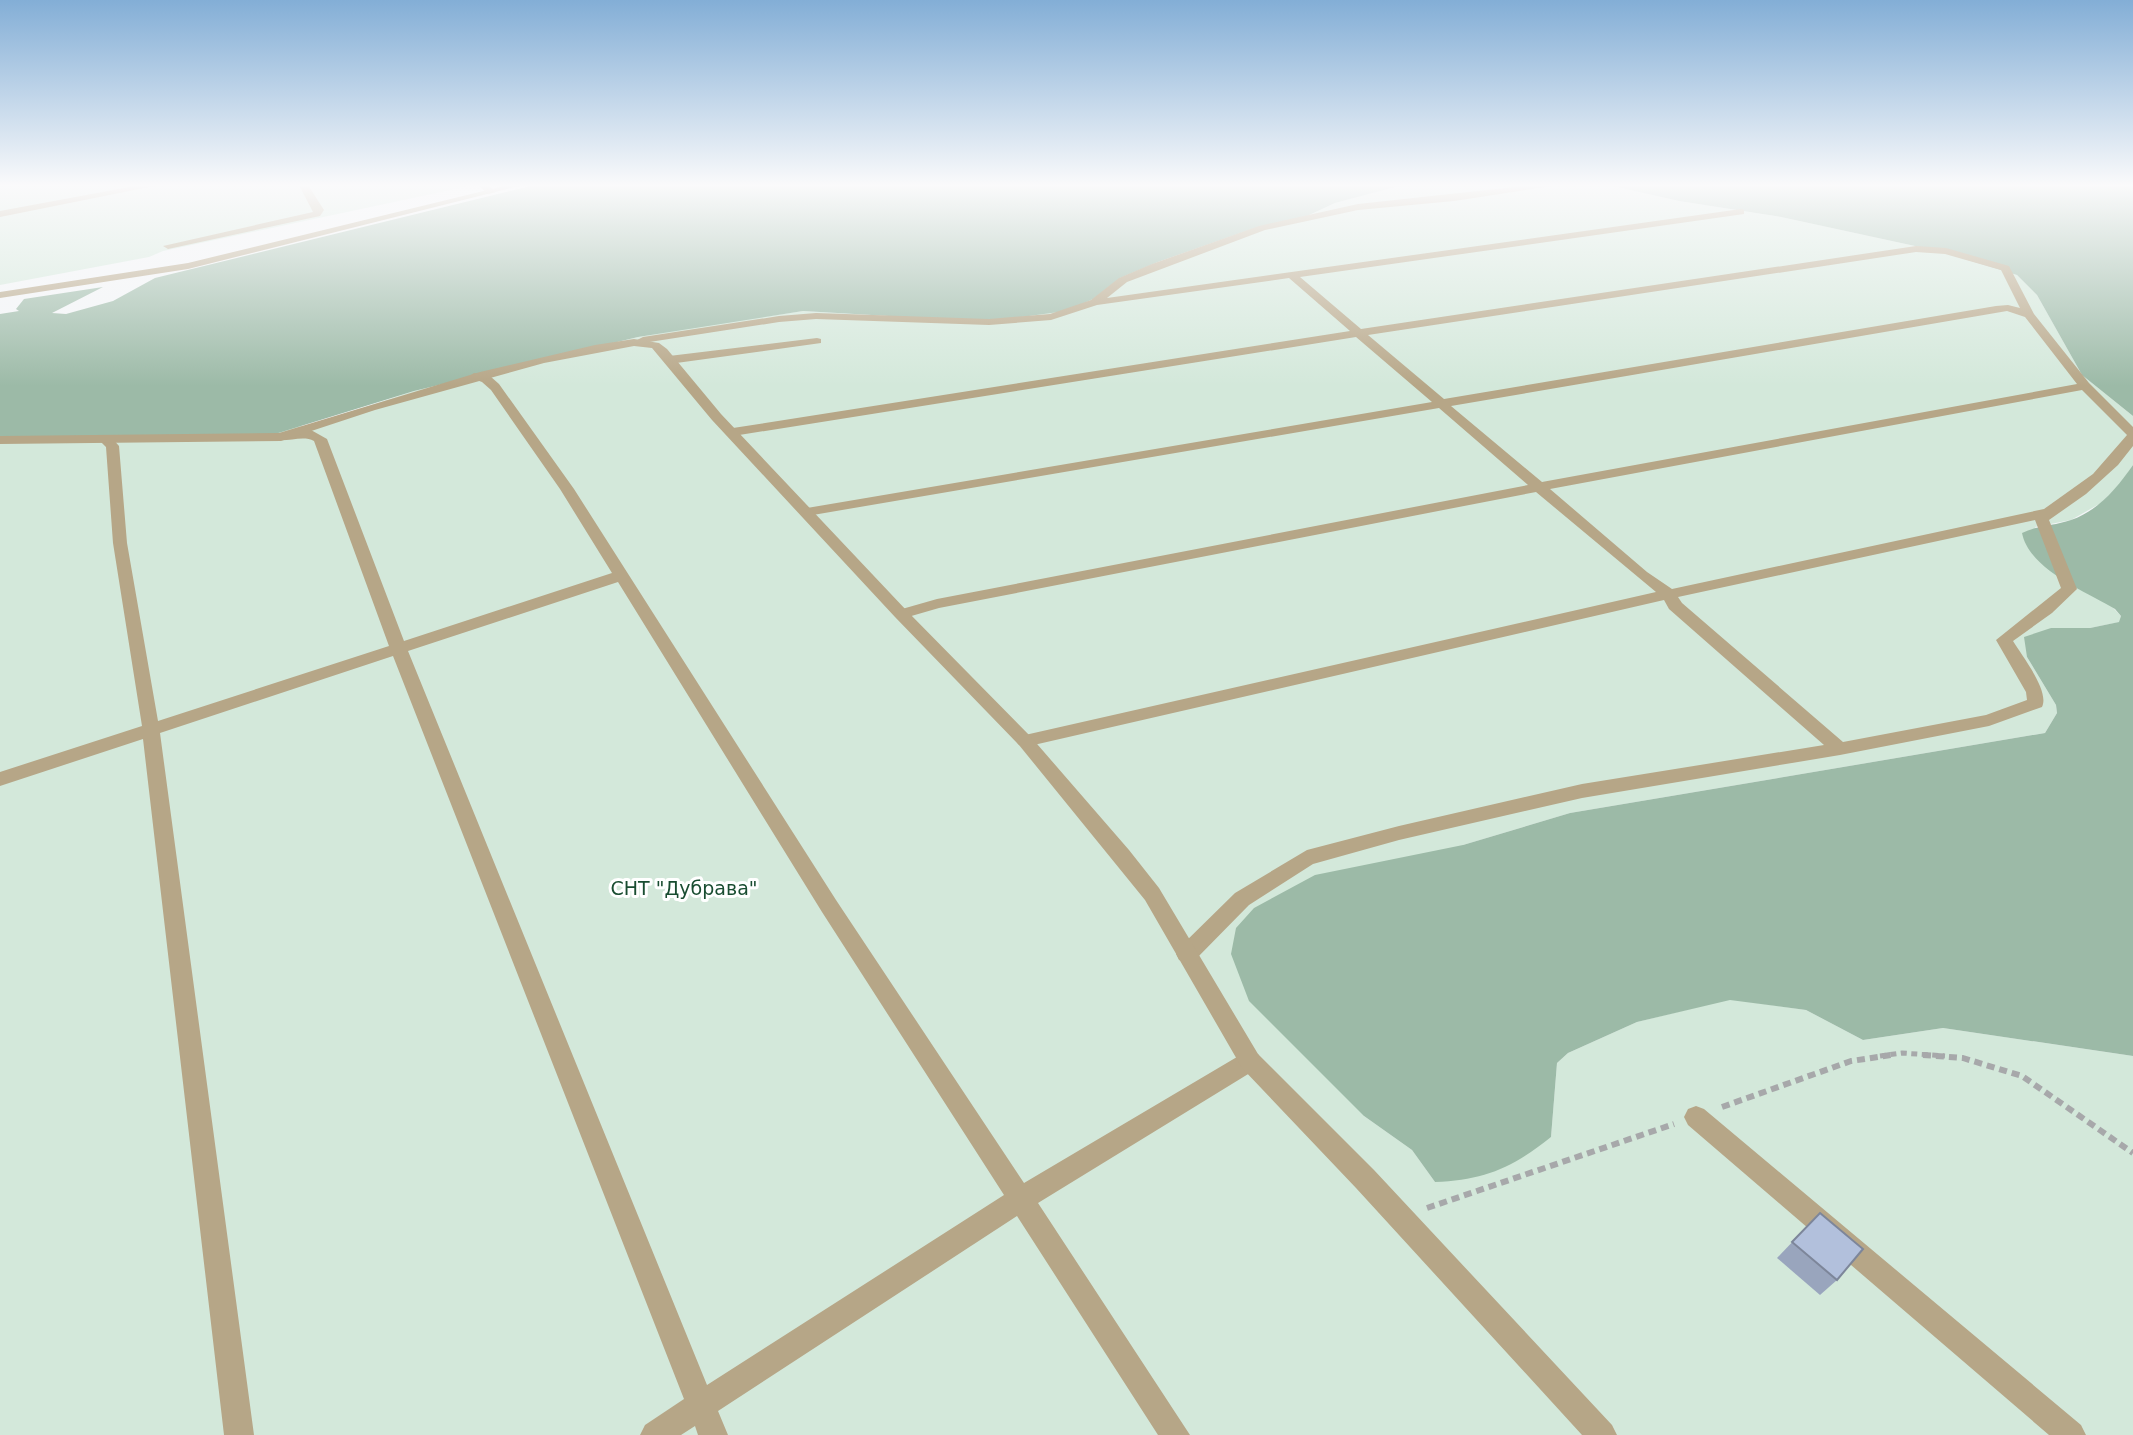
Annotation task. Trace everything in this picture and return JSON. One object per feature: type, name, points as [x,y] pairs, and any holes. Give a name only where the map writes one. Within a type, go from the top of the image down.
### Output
[{"type":"street","points":[[0,295],[188,266],[245,252]]},
{"type":"street","points":[[1096,302],[1123,281],[1196,252]]},
{"type":"street","points":[[281,438],[300,429],[474,377],[643,340],[779,319],[816,316],[1018,322],[1051,317],[1096,302],[1455,252]]},
{"type":"street","points":[[733,432],[1360,332],[1896,252]]},
{"type":"street","points":[[1025,741],[1669,594],[2047,513],[2071,499],[2115,463],[2133,435],[2085,386],[2029,315],[2005,268],[1949,252]]},
{"type":"street","points":[[1290,275],[1642,575],[1669,594],[1675,606],[1840,749]]},
{"type":"street","points":[[807,512],[1996,309],[2008,308],[2029,315]]},
{"type":"street","points":[[643,340],[655,344],[719,421],[733,432],[901,614],[1025,741],[1152,894],[1250,1061],[1400,1217],[1602,1435]]},
{"type":"street","points":[[669,360],[817,341]]},
{"type":"street","points":[[474,377],[486,379],[495,387],[567,489],[829,906],[1175,1435]]},
{"type":"street","points":[[901,614],[937,604],[1539,487],[2085,386]]},
{"type":"street","points":[[0,440],[281,438],[311,434],[320,439],[398,647],[713,1435]]},
{"type":"street","points":[[107,441],[112,446],[120,543],[151,730],[239,1435]]},
{"type":"street","points":[[1187,954],[1242,899],[1307,858],[1399,833],[1582,791],[1840,749],[1989,720],[2036,703],[2035,692],[2004,640],[2046,610],[2069,589],[2042,520],[2047,513]]},
{"type":"street","points":[[0,779],[620,576]]},
{"type":"street","points":[[655,1435],[1022,1198],[1250,1061]]},
{"type":"street","points":[[1696,1117],[2071,1435]]},
{"type":"path","points":[[1400,1217],[1696,1117],[1851,1061],[1902,1053],[1963,1058],[2022,1076],[2133,1153]]},
{"type":"green space","points":[[0,252],[161,252],[149,257],[0,285]]},
{"type":"green space","points":[[261,252],[1187,252],[1120,278],[1093,299],[1066,311],[1006,319],[940,319],[803,311],[638,337],[414,391],[275,434],[0,438],[0,314],[19,311],[16,309],[24,299],[103,287],[52,313],[66,314],[113,301],[155,278]]},
{"type":"green space","name":"СНТ \"Дубрава\"","points":[[1190,252],[1941,252],[2017,275],[2037,295],[2082,375],[2133,416],[2133,465],[2120,484],[2101,503],[2071,520],[2035,527],[2121,616],[2120,622],[2090,628],[2051,628],[2027,657],[2056,705],[2057,713],[2045,733],[1570,813],[1463,845],[1364,1116],[1412,1150],[1435,1182],[1551,1137],[1557,1063],[1568,1053],[1637,1022],[1730,999],[1806,1010],[1863,1040],[1943,1028],[2133,1056],[2133,1435],[0,1435],[0,438],[306,426],[414,391],[638,337],[803,311],[940,319],[1120,278]]},
{"type":"green space","points":[[1941,252],[2133,252],[2133,416],[2082,375],[2037,295],[2017,275]]},
{"type":"green space","points":[[2133,465],[2133,1056],[1943,1028],[1863,1040],[1806,1010],[1730,1000],[1637,1022],[1568,1053],[1557,1063],[1551,1137],[1523,1157],[1497,1170],[1468,1178],[1435,1182],[1412,1150],[1364,1116],[1249,1001],[1231,954],[1236,928],[1254,908],[1315,875],[1463,845],[1570,813],[2045,733],[2057,713],[2056,705],[2027,657],[2024,637],[2051,628],[2090,628],[2119,622],[2121,616],[2115,609],[2060,578],[2035,558],[2022,533],[2071,520],[2090,511],[2113,490]]},
{"type":"building","points":[[1820,1213],[1863,1249],[1837,1280],[1792,1242]]}]
